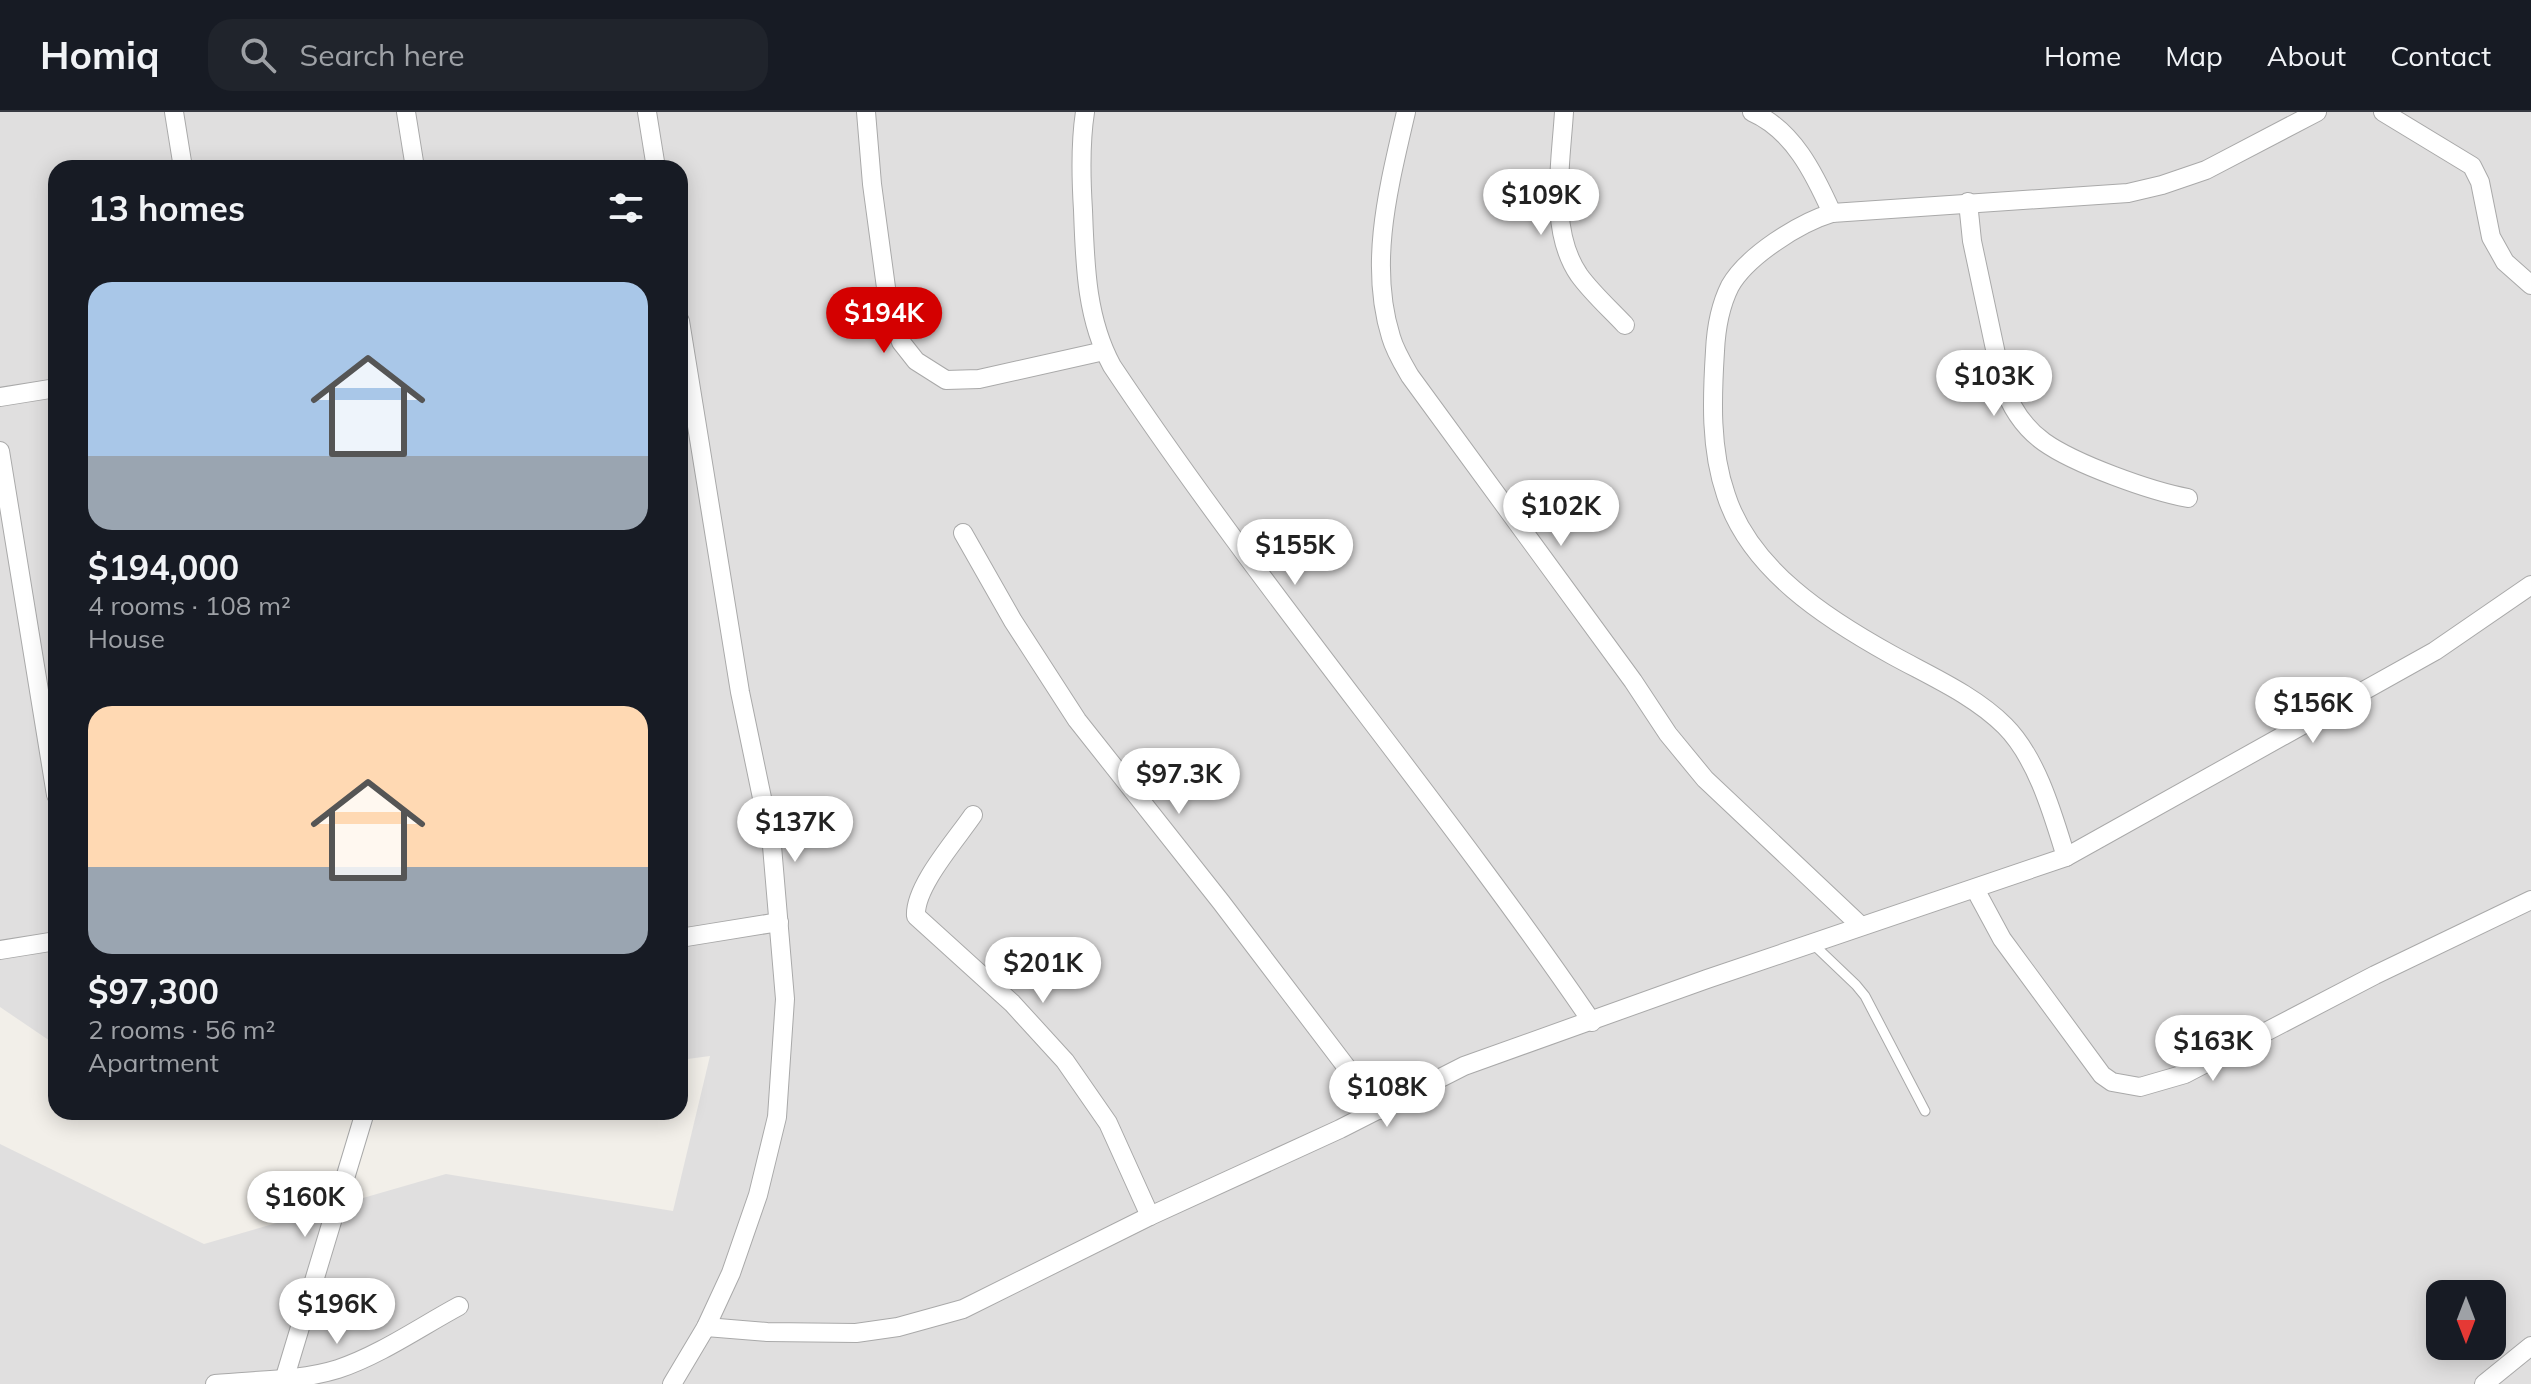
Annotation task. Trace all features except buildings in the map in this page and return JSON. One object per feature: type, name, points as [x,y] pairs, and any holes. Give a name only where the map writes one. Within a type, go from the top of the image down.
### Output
[{"type":"street","points":[[174,112],[182,160]]},
{"type":"street","points":[[406,112],[414,160]]},
{"type":"street","points":[[647,112],[655,160]]},
{"type":"street","points":[[866,112],[887,295],[901,342],[916,361],[946,380],[979,379],[1104,351]]},
{"type":"street","points":[[1085,112],[1081,170],[1085,262],[1094,320],[1104,351],[1151,424],[1247,557],[1532,934],[1592,1022]]},
{"type":"street","points":[[1406,112],[1386,203],[1380,265],[1382,303],[1391,341],[1410,376],[1633,681],[1668,734],[1705,779],[1861,926]]},
{"type":"street","points":[[1564,112],[1560,213],[1565,244],[1578,273],[1625,325]]},
{"type":"street","points":[[1752,112],[1766,119],[1795,147],[1815,177],[1832,213]]},
{"type":"street","points":[[2066,857],[2052,811],[2035,772],[2004,725],[1946,684],[1828,618],[1759,553],[1738,524],[1716,457],[1713,409],[1715,351],[1722,305],[1731,284],[1780,238],[1801,225],[1832,213],[2128,193],[2206,170],[2317,112]]},
{"type":"street","points":[[2383,112],[2472,166],[2480,182],[2491,237],[2505,262],[2531,285]]},
{"type":"street","points":[[1968,202],[1972,241],[2002,382],[2009,402],[2023,422],[2044,442],[2086,464],[2165,494],[2188,498]]},
{"type":"street","points":[[672,1384],[706,1327],[731,1273],[758,1195],[777,1117],[785,999],[772,846],[740,692],[688,370]]},
{"type":"street","points":[[0,397],[48,389]]},
{"type":"street","points":[[0,451],[48,746]]},
{"type":"street","points":[[963,533],[1013,621],[1086,732],[1221,902],[1379,1110]]},
{"type":"street","points":[[706,1327],[767,1332],[856,1333],[928,1320],[988,1298],[1150,1216],[1379,1110],[1464,1066],[2066,857],[2435,651],[2531,585]]},
{"type":"street","points":[[973,815],[924,886],[917,901],[916,916],[1012,1003],[1065,1061],[1108,1123],[1150,1216]]},
{"type":"street","points":[[1975,889],[2002,939],[2095,1067],[2112,1082],[2140,1087],[2185,1074],[2375,975],[2531,900]]},
{"type":"street","points":[[688,937],[779,922]]},
{"type":"street","points":[[0,950],[48,942]]},
{"type":"street","points":[[285,1377],[363,1120]]},
{"type":"street","points":[[215,1384],[338,1369],[369,1356],[459,1306]]},
{"type":"street","points":[[2484,1384],[2531,1346]]},
{"type":"lane","points":[[1812,943],[1865,996],[1925,1111]]},
{"type":"shaded area","points":[[0,112],[2531,112],[2531,1384],[0,1384],[0,1144],[204,1244],[446,1174],[673,1211],[710,1056],[688,1059],[688,160],[48,160],[48,1040],[0,1007]]}]
